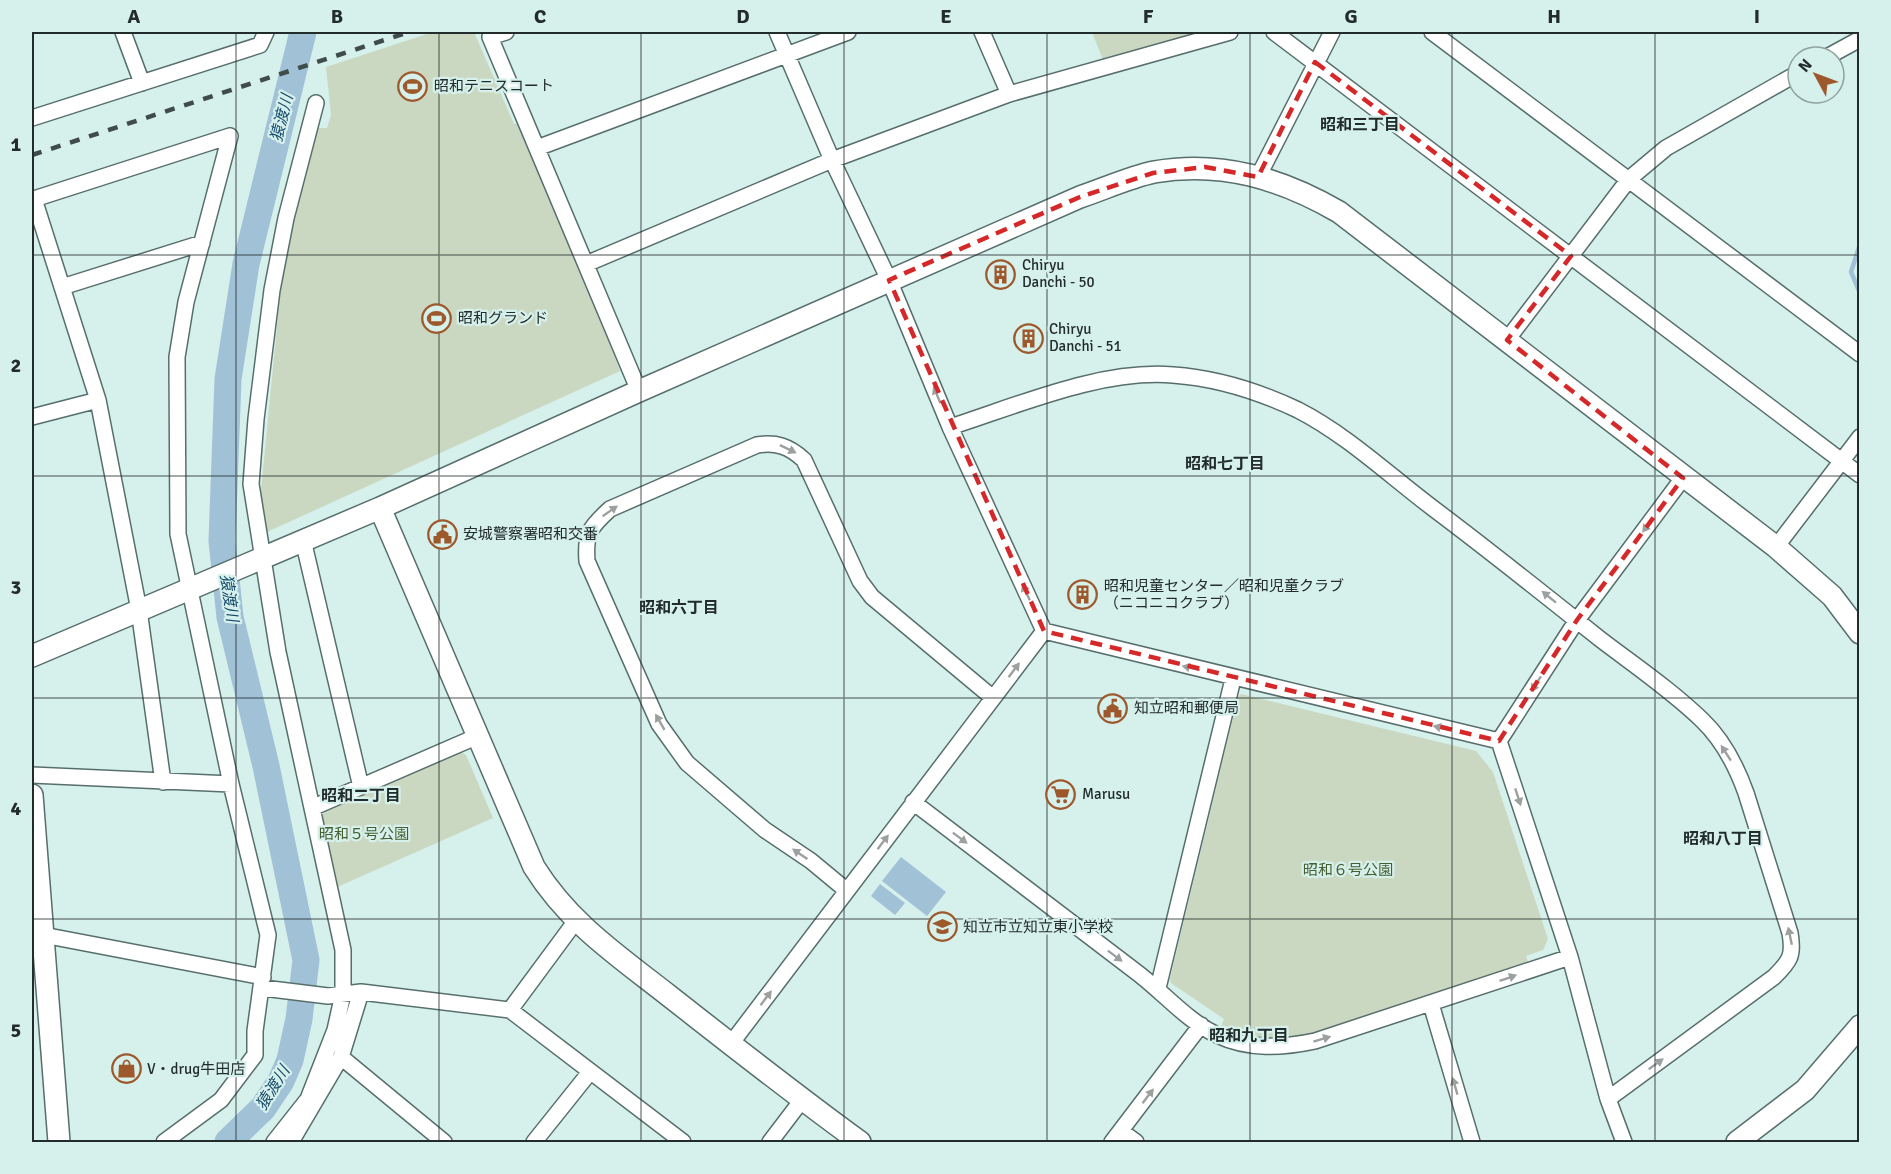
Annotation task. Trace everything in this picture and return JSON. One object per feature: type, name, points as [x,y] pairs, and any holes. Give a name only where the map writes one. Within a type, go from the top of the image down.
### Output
[{"type":"street","points":[[123,32],[142,83]]},
{"type":"street","points":[[32,118],[260,45],[266,32]]},
{"type":"street","points":[[506,32],[490,37],[639,391]]},
{"type":"street","points":[[777,32],[832,160],[889,280],[950,427],[1044,631]]},
{"type":"street","points":[[537,148],[786,53],[848,32]]},
{"type":"street","points":[[982,32],[1009,94]]},
{"type":"street","points":[[585,264],[832,160],[1009,94],[1230,32]]},
{"type":"street","points":[[1274,32],[1860,475]]},
{"type":"street","points":[[1258,177],[1332,32]]},
{"type":"street","points":[[1432,32],[1860,354]]},
{"type":"street","points":[[1846,47],[1860,39]]},
{"type":"street","points":[[1507,340],[1629,179],[1666,148],[1786,80]]},
{"type":"street","points":[[274,1143],[308,1099],[335,1030],[336,995],[343,950],[314,807],[257,560],[251,484],[263,361],[286,218],[316,104]]},
{"type":"street","points":[[163,782],[139,610],[98,400],[34,199],[230,136],[186,302],[177,357],[178,534],[193,587],[231,784],[268,935],[255,1031],[255,1055],[221,1100],[164,1143]]},
{"type":"street","points":[[32,657],[380,508],[1080,197],[1153,172],[1206,167],[1258,177],[1301,191],[1338,212],[1776,547],[1832,596],[1860,633]]},
{"type":"street","points":[[62,287],[202,243]]},
{"type":"street","points":[[950,427],[1095,381],[1142,375],[1173,375],[1243,388],[1299,411],[1337,435],[1689,709],[1713,732],[1738,772],[1770,863],[1792,946],[1790,962],[1774,977],[1608,1099]]},
{"type":"street","points":[[32,417],[98,400]]},
{"type":"street","points":[[1776,547],[1860,436]]},
{"type":"street","points":[[846,890],[713,788],[687,763],[659,724],[587,561],[586,539],[594,523],[610,509],[757,445],[771,442],[792,449],[809,469],[860,581],[872,597],[993,698]]},
{"type":"street","points":[[1499,741],[1576,620],[1683,478]]},
{"type":"street","points":[[380,508],[534,867],[552,896],[575,922],[730,1045],[860,1143]]},
{"type":"street","points":[[303,540],[361,787]]},
{"type":"street","points":[[1044,631],[1499,741]]},
{"type":"street","points":[[730,1045],[1044,631]]},
{"type":"street","points":[[1158,988],[1233,678]]},
{"type":"street","points":[[314,807],[478,736]]},
{"type":"street","points":[[1499,741],[1570,957],[1608,1099],[1624,1143]]},
{"type":"street","points":[[32,776],[231,784]]},
{"type":"street","points":[[32,795],[37,934],[59,1143]]},
{"type":"street","points":[[914,802],[1158,988],[1201,1025],[1217,1035],[1244,1044],[1281,1048],[1315,1041],[1570,957]]},
{"type":"street","points":[[510,1010],[575,922]]},
{"type":"street","points":[[37,934],[263,983],[336,995],[361,992],[510,1010],[683,1143]]},
{"type":"street","points":[[291,1143],[341,1057],[361,992]]},
{"type":"street","points":[[1431,1004],[1472,1143]]},
{"type":"street","points":[[1136,1143],[1117,1137],[1201,1025]]},
{"type":"street","points":[[1737,1143],[1805,1090],[1860,1026]]},
{"type":"street","points":[[341,1057],[444,1143]]},
{"type":"street","points":[[534,1143],[590,1072]]},
{"type":"street","points":[[770,1143],[802,1100]]},
{"type":"highlighted area","points":[[1315,62],[1571,256],[1507,340],[1683,478],[1577,620],[1499,741],[1044,631],[889,280],[1080,197],[1153,173],[1205,167],[1258,177]]},
{"type":"green space","name":"昭和グランド","points":[[433,32],[474,32],[514,124],[526,122],[620,371],[267,532],[258,521],[283,265],[314,128],[327,128],[331,115],[326,67]]},
{"type":"green space","points":[[1092,32],[1208,32],[1103,60]]},
{"type":"green space","name":"昭和６号公園","points":[[1241,694],[1476,751],[1493,772],[1548,939],[1543,950],[1526,956],[1529,965],[1316,1035],[1278,1042],[1247,1038],[1220,1029],[1224,1019],[1171,983],[1170,979],[1238,697]]},
{"type":"green space","name":"昭和５号公園","points":[[461,752],[466,755],[493,818],[335,888],[322,816],[325,810]]},
{"type":"water","points":[[901,857],[946,892],[927,916],[882,881]]},
{"type":"water","points":[[880,884],[905,903],[895,915],[871,896]]},
{"type":"waterway","name":"猿渡川","points":[[228,1142],[263,1108],[281,1081],[290,1060],[299,1019],[306,960],[266,766],[230,617],[222,541],[228,379],[246,264],[303,32]]},
{"type":"waterway","points":[[1860,244],[1851,272],[1860,293]]},
{"type":"railway","points":[[32,155],[409,32]]},
{"type":"place","name":"昭和テニスコート","points":[[413,86]]},
{"type":"place","name":"Chiryu Danchi - 50","points":[[1001,274]]},
{"type":"place","name":"昭和グランド","points":[[437,318]]},
{"type":"place","name":"Chiryu Danchi - 51","points":[[1028,338]]},
{"type":"place","name":"安城警察署昭和交番","points":[[442,534]]},
{"type":"place","name":"昭和児童センター／昭和児童クラブ （ニコニコクラブ）","points":[[1083,595]]},
{"type":"place","name":"知立昭和郵便局","points":[[1113,708]]},
{"type":"place","name":"Marusu","points":[[1061,794]]},
{"type":"place","name":"知立市立知立東小学校","points":[[942,927]]},
{"type":"place","name":"V・drug牛田店","points":[[126,1069]]},
{"type":"district","name":"昭和三丁目","points":[[1360,125]]},
{"type":"district","name":"昭和七丁目","points":[[1225,464]]},
{"type":"district","name":"昭和六丁目","points":[[679,608]]},
{"type":"district","name":"昭和二丁目","points":[[361,796]]},
{"type":"district","name":"昭和八丁目","points":[[1723,839]]},
{"type":"district","name":"昭和九丁目","points":[[1249,1036]]}]
